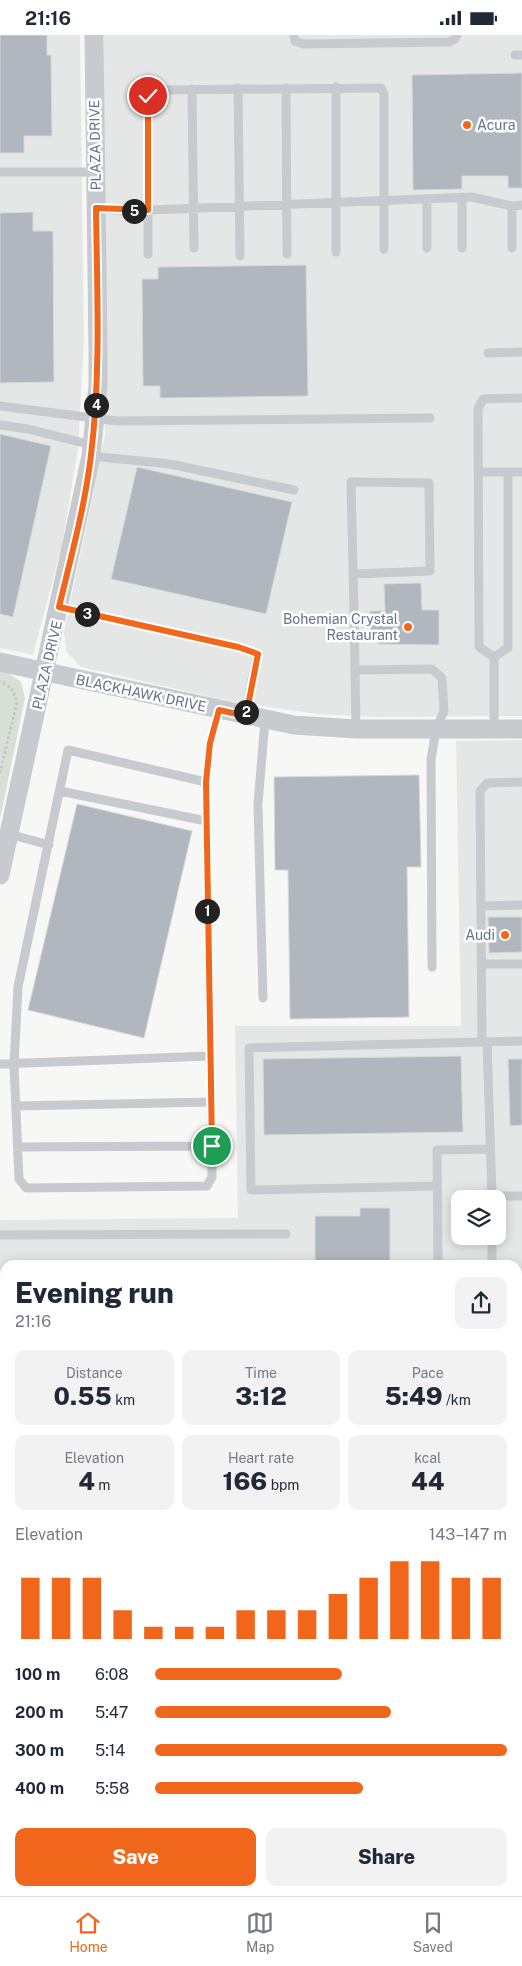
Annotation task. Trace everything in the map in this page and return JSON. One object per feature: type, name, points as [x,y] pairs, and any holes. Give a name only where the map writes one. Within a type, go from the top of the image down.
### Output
[{"type":"street","name":"PLAZA DRIVE","points":[[0,875],[92,451],[98,351],[94,35]]},
{"type":"street","name":"BLACKHAWK DRIVE","points":[[0,662],[265,720],[330,729],[522,729]]},
{"type":"lane","points":[[294,35],[295,41],[303,44],[335,39],[449,42],[455,39],[457,35]]},
{"type":"lane","points":[[336,87],[336,253]]},
{"type":"lane","points":[[148,254],[148,96],[150,92],[158,89],[376,87],[383,91],[384,249]]},
{"type":"lane","points":[[238,88],[240,256]]},
{"type":"lane","points":[[286,88],[287,254]]},
{"type":"lane","points":[[192,89],[194,248]]},
{"type":"lane","points":[[0,172],[96,172]]},
{"type":"lane","points":[[96,208],[148,210],[462,198],[522,205]]},
{"type":"lane","points":[[462,198],[462,248]]},
{"type":"lane","points":[[427,199],[427,248]]},
{"type":"lane","points":[[512,205],[512,248]]},
{"type":"lane","points":[[488,353],[522,352]]},
{"type":"lane","points":[[494,657],[479,647],[478,409],[483,399],[522,398]]},
{"type":"lane","points":[[0,406],[117,421],[430,418]]},
{"type":"lane","points":[[0,425],[28,429],[92,451],[170,464],[294,490]]},
{"type":"lane","points":[[494,657],[508,648],[508,472]]},
{"type":"lane","points":[[478,473],[522,472]]},
{"type":"lane","points":[[353,574],[430,571],[429,483],[351,482],[356,729]]},
{"type":"lane","points":[[59,607],[238,647],[258,654],[246,716]]},
{"type":"lane","points":[[494,657],[494,729]]},
{"type":"lane","points":[[354,669],[432,669],[442,678],[444,711],[436,729],[431,760],[432,967]]},
{"type":"lane","points":[[206,782],[68,750],[18,987],[14,1065],[19,1179],[26,1188],[207,1186],[212,1177],[206,782],[210,743],[219,710]]},
{"type":"lane","points":[[263,998],[258,804],[265,720]]},
{"type":"lane","points":[[492,1190],[481,964],[480,791],[487,783],[522,782]]},
{"type":"lane","points":[[60,791],[206,821]]},
{"type":"lane","points":[[9,835],[49,845]]},
{"type":"lane","points":[[481,906],[522,905]]},
{"type":"lane","points":[[481,964],[522,964]]},
{"type":"lane","points":[[437,1186],[251,1190],[249,1047],[522,1041]]},
{"type":"lane","points":[[0,1065],[210,1056]]},
{"type":"lane","points":[[16,1106],[211,1102]]},
{"type":"lane","points":[[18,1147],[212,1146]]},
{"type":"lane","points":[[438,1260],[437,1150],[490,1149]]},
{"type":"lane","points":[[506,1196],[522,1195]]},
{"type":"lane","points":[[0,1235],[286,1234]]},
{"type":"lane","points":[[492,1245],[492,1260]]},
{"type":"path","points":[[0,680],[12,689],[17,702],[0,773]]},
{"type":"shaded area","points":[[0,35],[80,35],[84,340],[78,449],[62,545],[33,655],[0,648]]},
{"type":"shaded area","points":[[104,35],[522,35],[522,716],[377,717],[317,714],[229,701],[81,667],[66,651],[64,632],[105,435]]},
{"type":"shaded area","points":[[0,671],[8,673],[21,682],[25,698],[0,819]]},
{"type":"shaded area","points":[[522,740],[522,1260],[0,1260],[0,1220],[238,1218],[235,1026],[461,1026],[456,741]]},
{"type":"building","points":[[0,35],[47,35],[47,55],[51,55],[52,136],[24,136],[24,153],[0,153]]},
{"type":"building","name":"Acura","points":[[522,73],[522,188],[508,188],[508,176],[462,176],[462,189],[413,190],[412,75]]},
{"type":"building","points":[[33,212],[33,231],[53,231],[54,382],[0,383],[0,213]]},
{"type":"building","points":[[306,265],[308,396],[160,398],[160,386],[143,386],[142,279],[158,279],[158,267]]},
{"type":"building","points":[[0,434],[51,446],[13,617],[0,614]]},
{"type":"building","points":[[137,467],[292,502],[266,614],[111,579]]},
{"type":"building","points":[[421,583],[422,610],[439,610],[439,645],[378,644],[378,633],[370,633],[370,611],[385,611],[384,584]]},
{"type":"building","points":[[419,775],[421,867],[407,867],[409,1017],[290,1019],[288,870],[275,870],[274,777]]},
{"type":"building","points":[[77,804],[192,831],[144,1038],[28,1010]]},
{"type":"building","name":"Audi","points":[[488,917],[522,917],[522,952],[489,953]]},
{"type":"building","points":[[461,1056],[463,1132],[264,1135],[263,1059]]},
{"type":"building","points":[[508,1059],[522,1059],[522,1125],[510,1126]]},
{"type":"building","points":[[360,1208],[390,1208],[390,1260],[315,1260],[315,1216],[360,1216]]},
{"type":"place","name":"Acura","points":[[467,125]]},
{"type":"place","name":"Bohemian Crystal Restaurant","points":[[408,627]]},
{"type":"place","name":"Audi","points":[[505,935]]},
{"type":"route","points":[[148,96],[148,210],[126,211],[96,208],[98,386],[91,456],[59,607],[154,630],[238,647],[258,654],[246,716],[219,710],[210,743],[206,782],[212,1146]]}]
